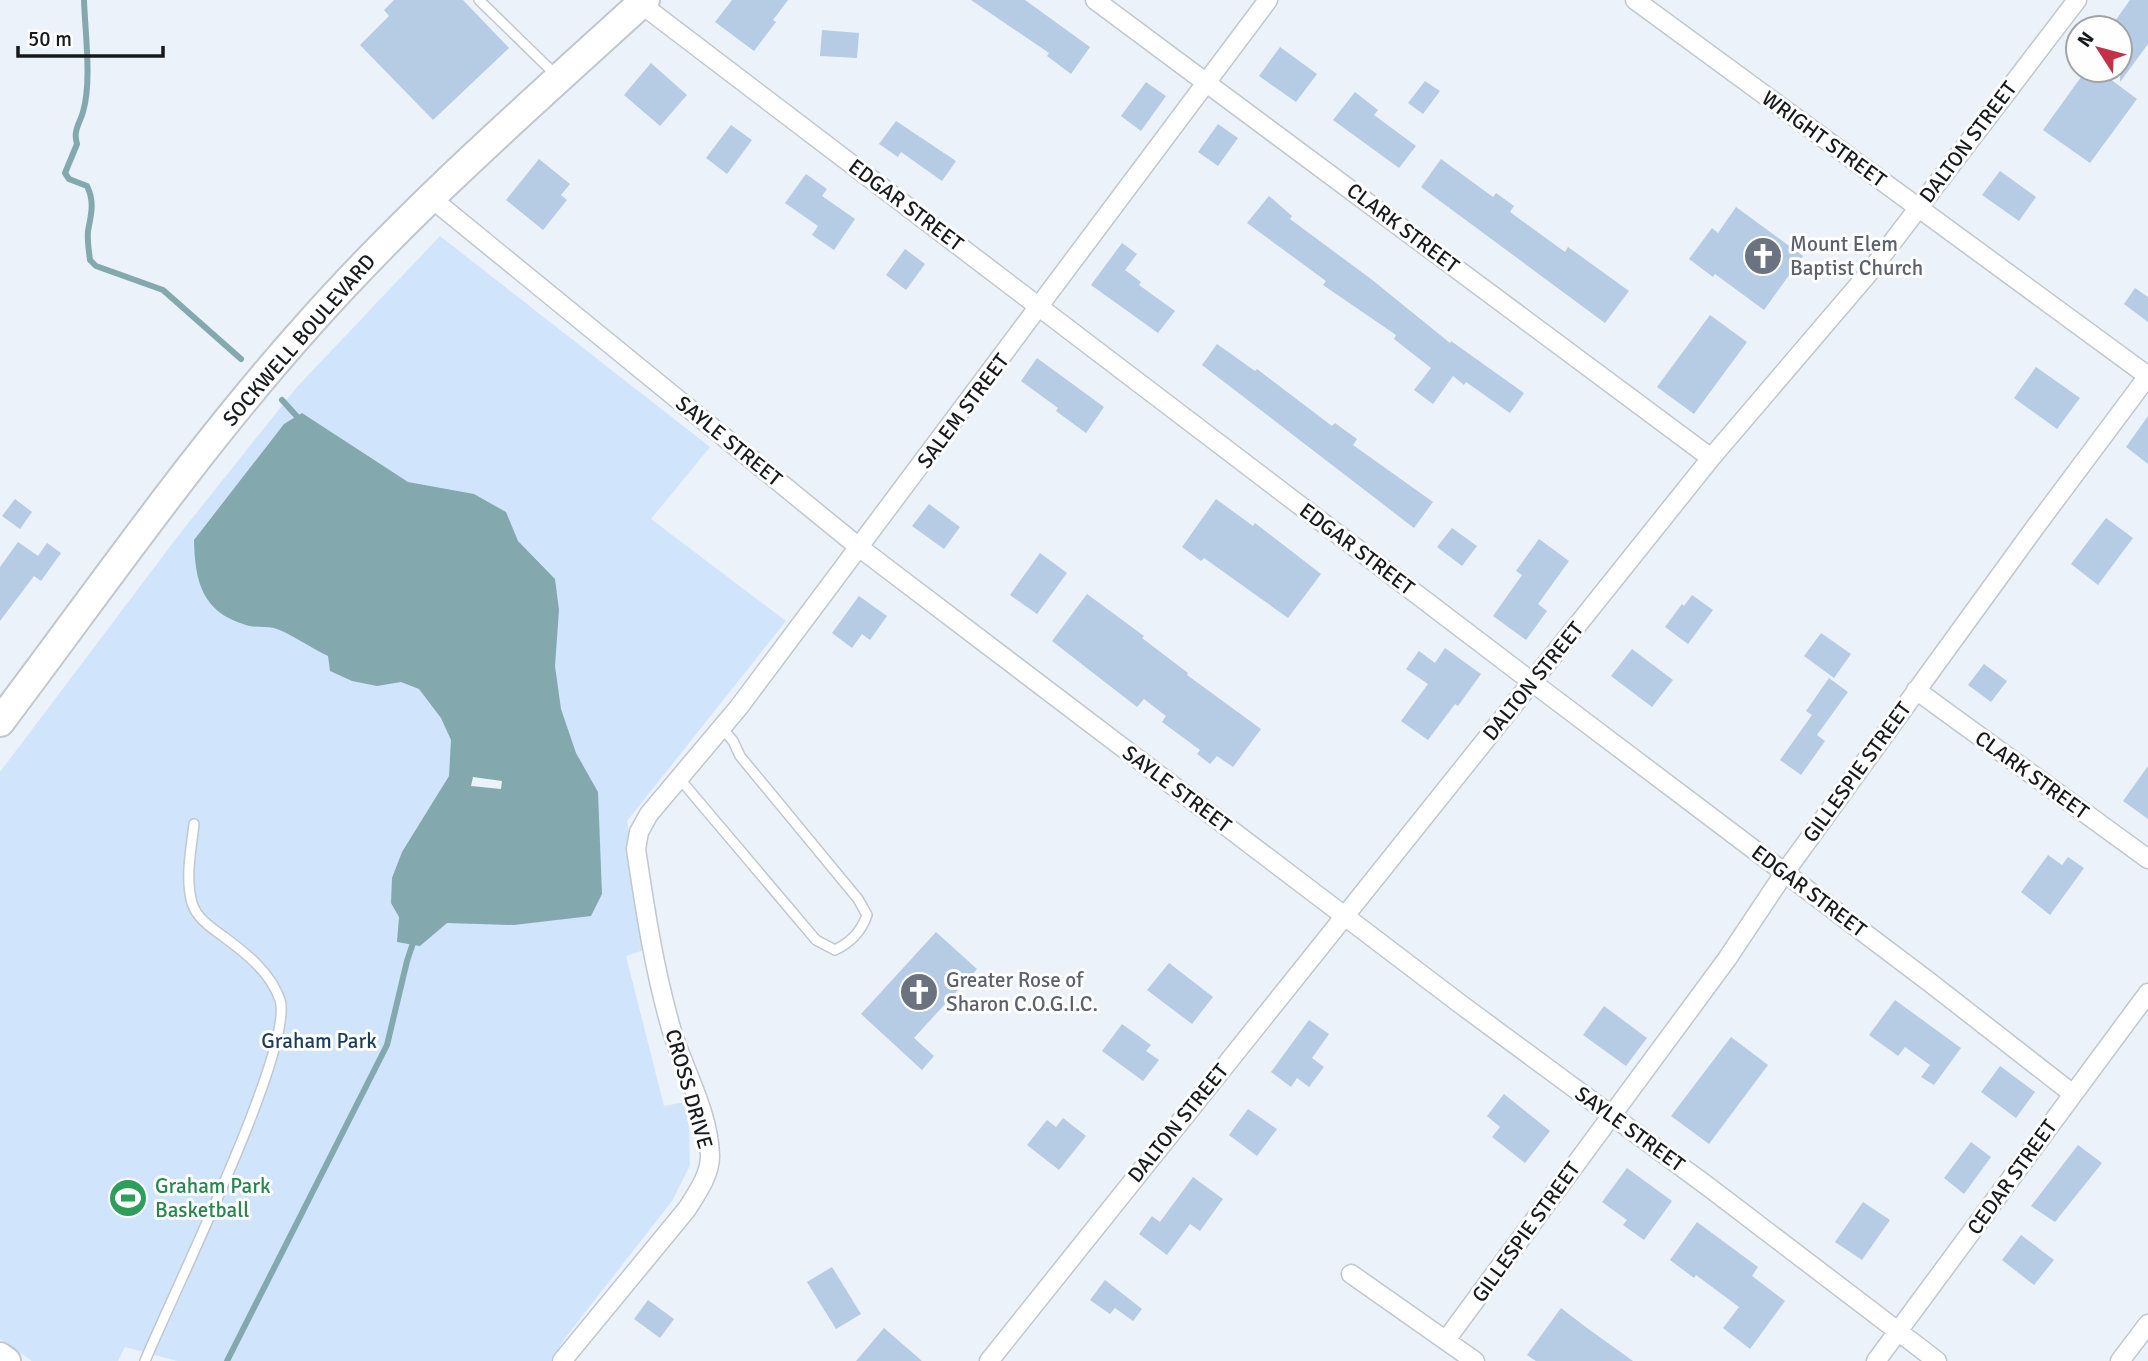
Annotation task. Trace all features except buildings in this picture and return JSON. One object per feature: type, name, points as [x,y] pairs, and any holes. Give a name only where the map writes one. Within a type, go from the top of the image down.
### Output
[{"type":"main road","name":"SOCKWELL BOULEVARD","points":[[0,722],[239,407],[352,277],[431,198],[640,1]]},
{"type":"street","name":"CLARK STREET","points":[[1095,0],[1711,458]]},
{"type":"street","name":"SALEM STREET","points":[[649,814],[722,728],[860,548],[1268,0]]},
{"type":"street","name":"WRIGHT STREET","points":[[1635,0],[2148,376]]},
{"type":"street","name":"DALTON STREET","points":[[989,1361],[1711,458],[1868,274],[2077,0]]},
{"type":"street","name":"EDGAR STREET","points":[[640,1],[1039,308],[1785,872],[2073,1094]]},
{"type":"street","name":"SAYLE STREET","points":[[431,198],[860,548],[1345,917],[1937,1361]]},
{"type":"street","name":"GILLESPIE STREET","points":[[1446,1340],[1727,959],[1785,872],[1916,690],[2148,376]]},
{"type":"street","name":"CLARK STREET","points":[[1916,690],[2148,859]]},
{"type":"street","name":"CROSS DRIVE","points":[[562,1361],[687,1209],[703,1184],[710,1158],[705,1127],[671,1029],[654,957],[636,849],[639,832],[649,814]]},
{"type":"street","name":"CEDAR STREET","points":[[1876,1361],[2148,993]]},
{"type":"street","points":[[1351,1274],[1475,1361]]},
{"type":"street","points":[[2120,1361],[2148,1324]]},
{"type":"street","points":[[0,1356],[7,1361]]},
{"type":"lane","points":[[479,0],[560,79]]},
{"type":"lane","points":[[679,778],[816,940],[835,950],[845,946],[861,930],[867,915],[858,900],[740,756],[733,741],[722,728]]},
{"type":"lane","points":[[145,1361],[243,1136],[280,1029],[281,1002],[270,982],[253,960],[206,924],[193,906],[188,880],[194,824]]},
{"type":"green space","name":"Graham Park","points":[[440,236],[710,447],[651,519],[786,621],[627,821],[647,949],[626,956],[664,1106],[685,1102],[690,1165],[672,1201],[565,1338],[551,1361],[177,1361],[125,1347],[118,1361],[32,1361],[0,1339],[0,772],[178,536],[296,388]]},
{"type":"shaded area","points":[[302,413],[408,482],[474,494],[506,512],[518,541],[555,579],[559,610],[555,666],[561,709],[576,753],[598,792],[602,894],[591,916],[514,925],[447,923],[420,946],[397,942],[399,917],[391,903],[392,878],[402,852],[449,776],[451,740],[441,718],[419,689],[401,682],[377,686],[352,681],[330,671],[328,656],[287,633],[274,628],[249,626],[219,612],[204,593],[196,569],[194,540],[284,424]]},
{"type":"pier","points":[[473,777],[502,781],[501,789],[471,786]]},
{"type":"waterway","points":[[84,0],[88,71],[86,100],[76,132],[77,144],[65,173],[69,179],[87,186],[91,198],[88,231],[90,260],[96,266],[163,290],[241,359]]},
{"type":"waterway","points":[[282,400],[302,422]]},
{"type":"waterway","points":[[227,1361],[387,1045],[414,940]]},
{"type":"place","name":"Mount Elem Baptist Church","points":[[1763,256]]},
{"type":"place","name":"Greater Rose of Sharon C.O.G.I.C.","points":[[919,992]]},
{"type":"place","name":"Graham Park Basketball","points":[[128,1198]]}]
